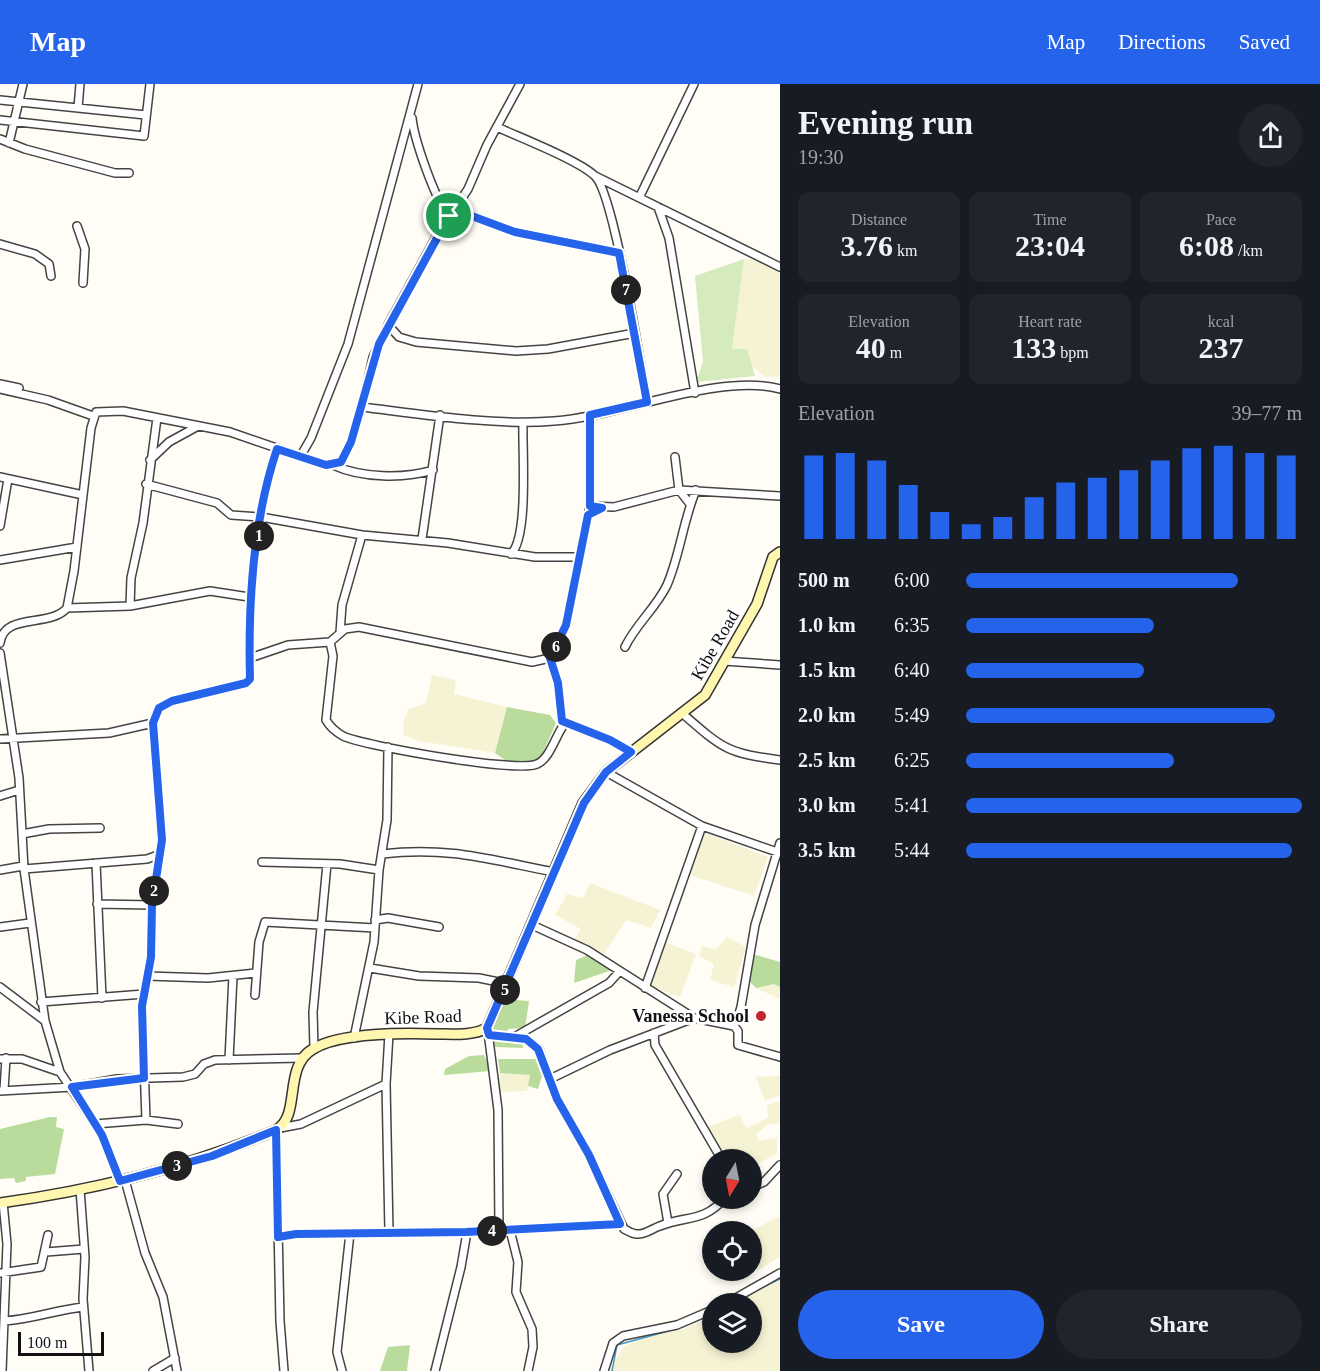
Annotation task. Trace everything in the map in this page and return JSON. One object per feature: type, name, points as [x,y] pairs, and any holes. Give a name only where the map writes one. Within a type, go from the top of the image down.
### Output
[{"type":"street","points":[[9,143],[21,102],[23,84]]},
{"type":"street","points":[[78,108],[80,84]]},
{"type":"street","points":[[0,120],[144,136],[150,84]]},
{"type":"street","points":[[300,456],[311,438],[342,360],[418,84]]},
{"type":"street","points":[[333,465],[341,462],[346,455],[362,407],[374,357],[388,325],[451,213],[473,179],[520,84]]},
{"type":"street","points":[[640,196],[694,84]]},
{"type":"street","points":[[0,100],[146,115]]},
{"type":"street","points":[[411,114],[416,139],[437,196],[451,213],[515,232],[619,253]]},
{"type":"street","points":[[497,127],[780,267]]},
{"type":"street","points":[[0,139],[115,173],[129,173]]},
{"type":"street","points":[[595,176],[602,188],[619,253],[647,402]]},
{"type":"street","points":[[658,207],[669,238],[695,393]]},
{"type":"street","points":[[77,226],[85,249],[83,283]]},
{"type":"street","points":[[0,244],[40,257],[49,264],[51,276]]},
{"type":"street","points":[[388,325],[399,337],[416,342],[516,351],[548,349],[634,333]]},
{"type":"street","points":[[0,384],[19,388]]},
{"type":"street","points":[[362,407],[523,422],[556,421],[695,393],[754,386],[780,389]]},
{"type":"street","points":[[0,389],[48,400],[93,416],[107,410],[250,438],[277,449],[359,474],[416,474],[433,470]]},
{"type":"street","points":[[422,539],[440,415]]},
{"type":"street","points":[[590,415],[590,506],[566,625],[550,658],[558,683],[561,717],[565,723],[610,740],[631,752]]},
{"type":"street","points":[[67,608],[93,416]]},
{"type":"street","points":[[130,606],[131,578],[142,523],[157,418]]},
{"type":"street","points":[[511,554],[519,545],[522,524],[523,422]]},
{"type":"street","points":[[150,460],[169,442],[198,426]]},
{"type":"street","points":[[146,1120],[144,994],[152,947],[152,905],[162,840],[153,723],[159,708],[172,701],[246,683],[250,679],[249,597],[261,517],[270,470],[277,449]]},
{"type":"street","points":[[675,457],[679,490],[690,504]]},
{"type":"street","points":[[0,526],[4,478],[83,495]]},
{"type":"street","points":[[146,484],[217,503],[231,515],[261,517],[362,535],[422,539],[511,554],[578,557]]},
{"type":"street","points":[[588,515],[602,508],[679,490],[780,496]]},
{"type":"street","points":[[625,647],[638,624],[663,592],[696,490]]},
{"type":"street","points":[[590,506],[602,508]]},
{"type":"street","points":[[340,633],[342,605],[362,535]]},
{"type":"street","points":[[0,560],[77,547]]},
{"type":"street","name":"Kibe Road","points":[[302,1058],[314,1048],[354,1038],[388,1034],[488,1032],[584,803],[606,772],[705,695],[757,604],[773,557],[779,549]]},
{"type":"street","points":[[0,643],[3,632],[10,626],[50,618],[67,608],[130,606],[210,591],[249,597]]},
{"type":"street","points":[[250,658],[288,645],[330,642],[345,629],[359,627],[532,662],[550,658]]},
{"type":"street","points":[[330,642],[333,656],[325,710],[326,720],[343,736],[388,747],[503,765],[533,766],[545,758],[565,723]]},
{"type":"street","points":[[0,653],[19,789],[30,923],[45,1021],[60,1072],[95,1124],[123,1180],[138,1231],[163,1297],[177,1371]]},
{"type":"street","points":[[724,661],[780,665]]},
{"type":"street","points":[[683,714],[712,740],[731,751],[750,757],[780,760]]},
{"type":"street","points":[[0,739],[109,733],[153,723]]},
{"type":"street","points":[[354,1038],[370,968],[375,928],[379,870],[388,811],[388,747]]},
{"type":"street","points":[[606,772],[702,826],[778,853]]},
{"type":"street","points":[[3,796],[19,789]]},
{"type":"street","points":[[3,796],[19,803]]},
{"type":"street","points":[[645,988],[702,826]]},
{"type":"street","points":[[22,834],[49,829],[100,828]]},
{"type":"street","points":[[730,1025],[738,1017],[751,945],[780,843]]},
{"type":"street","points":[[382,854],[417,849],[454,852],[554,872]]},
{"type":"street","points":[[0,870],[147,859],[158,855]]},
{"type":"street","points":[[262,862],[327,864],[379,870]]},
{"type":"street","points":[[96,863],[102,998]]},
{"type":"street","points":[[314,1048],[314,1012],[327,864]]},
{"type":"street","points":[[97,904],[152,905]]},
{"type":"street","points":[[375,916],[439,927]]},
{"type":"street","points":[[255,995],[260,932],[265,922],[375,928]]},
{"type":"street","points":[[0,927],[30,923]]},
{"type":"street","points":[[532,925],[587,950],[694,1018],[730,1025],[737,1029],[736,1043],[740,1047],[780,1057]]},
{"type":"street","points":[[370,968],[419,976],[479,978],[508,984]]},
{"type":"street","points":[[516,1036],[609,983],[619,972]]},
{"type":"street","points":[[147,976],[184,978],[256,973]]},
{"type":"street","points":[[229,1060],[233,976]]},
{"type":"street","points":[[633,981],[647,977]]},
{"type":"street","points":[[0,987],[45,1021]]},
{"type":"street","points":[[41,1002],[144,994]]},
{"type":"street","points":[[680,1024],[683,1012]]},
{"type":"street","points":[[549,1079],[694,1018]]},
{"type":"street","points":[[499,1230],[498,1110],[488,1032],[526,1039],[538,1049],[549,1079],[620,1224]]},
{"type":"street","points":[[654,1033],[655,1045],[716,1149]]},
{"type":"street","points":[[388,1034],[386,1084],[389,1232]]},
{"type":"street","points":[[60,1072],[33,1061],[3,1058],[2,1090],[72,1087],[144,1078],[191,1076],[209,1061],[302,1058],[296,1070],[289,1110],[278,1129],[278,1237],[284,1371]]},
{"type":"street","points":[[2,1371],[5,1321],[2,1202],[123,1180],[212,1156],[278,1129],[301,1124],[386,1084]]},
{"type":"street","points":[[95,1124],[146,1120],[178,1124]]},
{"type":"street","points":[[762,1183],[780,1165]]},
{"type":"street","points":[[668,1223],[663,1194],[677,1174]]},
{"type":"street","points":[[80,1189],[84,1248],[83,1307],[89,1371]]},
{"type":"street","points":[[278,1237],[296,1234],[466,1232],[620,1224],[638,1234],[668,1223],[702,1216],[715,1209]]},
{"type":"street","points":[[510,1230],[519,1262],[516,1292],[532,1329],[533,1347],[528,1371]]},
{"type":"street","points":[[435,1371],[461,1268],[466,1232]]},
{"type":"street","points":[[342,1371],[337,1352],[350,1233]]},
{"type":"street","points":[[4,1273],[41,1267],[48,1235]]},
{"type":"street","points":[[46,1252],[84,1248]]},
{"type":"street","points":[[745,1293],[780,1273]]},
{"type":"street","points":[[5,1321],[32,1319],[83,1307]]},
{"type":"street","points":[[604,1371],[613,1343],[623,1336],[676,1325],[702,1314]]},
{"type":"street","points":[[153,1371],[175,1358]]},
{"type":"shaded area","points":[[744,259],[751,259],[780,272],[780,376],[765,377],[732,349]]},
{"type":"shaded area","points":[[432,675],[456,680],[454,694],[507,707],[495,753],[419,741],[403,735],[404,719],[409,709],[426,703]]},
{"type":"shaded area","points":[[703,832],[768,857],[754,896],[690,875]]},
{"type":"shaded area","points":[[590,883],[660,910],[651,928],[626,920],[604,954],[574,940],[581,929],[555,915],[567,894],[583,898]]},
{"type":"shaded area","points":[[727,937],[746,947],[734,987],[710,980],[714,964],[699,956],[702,946],[716,949]]},
{"type":"shaded area","points":[[665,942],[696,954],[680,997],[648,985]]},
{"type":"shaded area","points":[[774,984],[780,987],[780,999],[756,988]]},
{"type":"shaded area","points":[[500,1073],[530,1075],[527,1091],[498,1092]]},
{"type":"shaded area","points":[[780,1076],[780,1095],[765,1101],[756,1077]]},
{"type":"shaded area","points":[[780,1101],[780,1123],[767,1125],[756,1135],[759,1141],[777,1138],[777,1154],[762,1162],[762,1149],[722,1149],[708,1127],[739,1115],[747,1128],[768,1118],[767,1105]]},
{"type":"shaded area","points":[[780,1216],[780,1257],[762,1268],[762,1225]]},
{"type":"shaded area","points":[[780,1277],[780,1371],[609,1371],[624,1346],[652,1335],[681,1330],[702,1321],[702,1353],[762,1353],[762,1293],[752,1293]]},
{"type":"green space","points":[[744,259],[732,349],[747,349],[755,376],[696,382],[703,362],[695,276]]},
{"type":"green space","points":[[507,707],[550,715],[556,723],[539,762],[508,762],[495,753]]},
{"type":"green space","points":[[590,954],[612,970],[574,983],[576,960]]},
{"type":"green space","points":[[753,954],[780,962],[780,987],[774,984],[756,988],[747,979]]},
{"type":"green space","points":[[500,999],[529,1001],[525,1028],[508,1029],[506,1038],[523,1040],[523,1048],[495,1047],[491,1027]]},
{"type":"green space","points":[[484,1055],[491,1071],[444,1075],[445,1069],[469,1056]]},
{"type":"green space","points":[[498,1059],[538,1059],[543,1073],[538,1089],[528,1086],[530,1075],[500,1073]]},
{"type":"green space","points":[[57,1117],[56,1127],[64,1129],[55,1174],[26,1177],[26,1181],[16,1183],[14,1178],[0,1179],[0,1129]]},
{"type":"green space","points":[[410,1345],[407,1371],[380,1371],[388,1347]]},
{"type":"waterway","points":[[752,1292],[780,1279]]},
{"type":"waterway","points":[[693,1322],[702,1318]]},
{"type":"waterway","points":[[612,1371],[617,1345],[672,1330]]},
{"type":"place","name":"Vanessa School","points":[[761,1016]]},
{"type":"route","points":[[453,209],[515,232],[619,253],[647,402],[590,415],[590,506],[602,508],[588,515],[566,625],[550,658],[558,683],[562,721],[610,740],[631,752],[594,785],[584,803],[508,984],[487,1028],[489,1035],[516,1036],[526,1039],[538,1049],[557,1099],[589,1155],[620,1224],[466,1232],[296,1234],[278,1237],[276,1130],[212,1156],[120,1181],[102,1135],[72,1087],[117,1079],[144,1078],[142,1006],[151,957],[152,905],[162,840],[157,752],[153,730],[153,723],[159,708],[172,701],[201,692],[246,683],[250,679],[249,597],[264,500],[277,449],[326,465],[341,462],[351,442],[379,344],[449,216],[453,209]]}]
